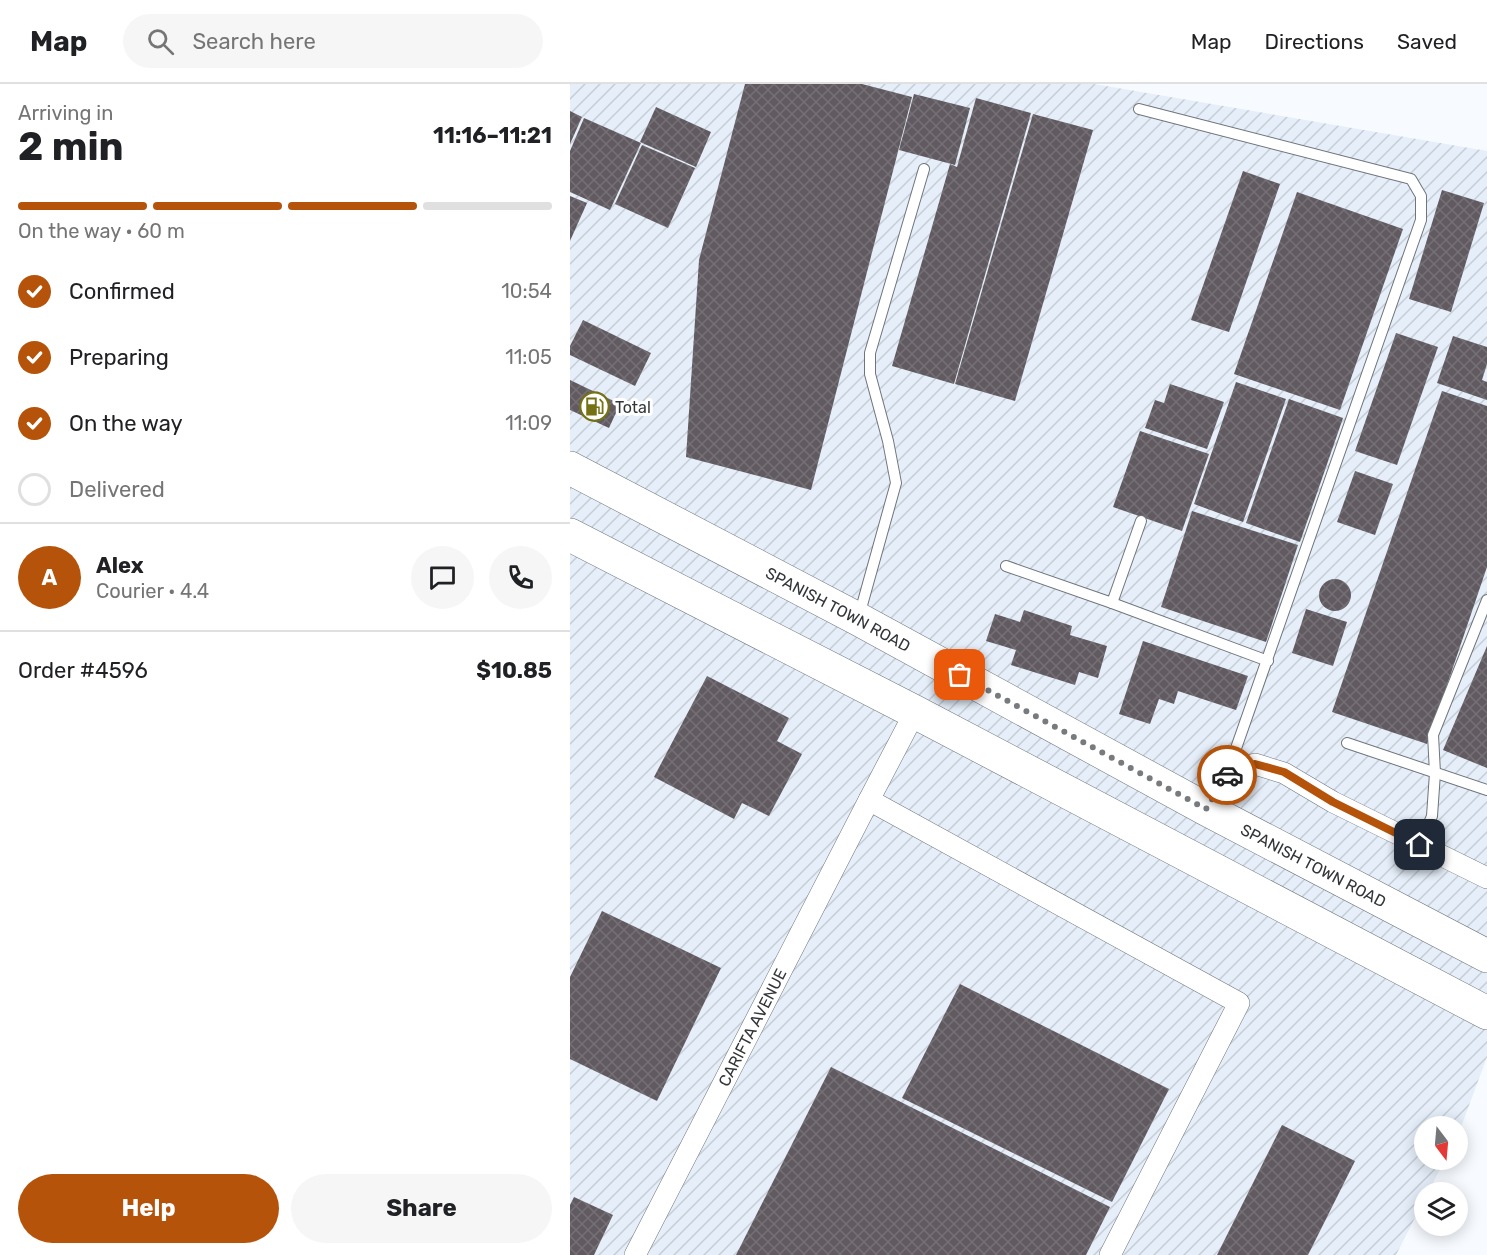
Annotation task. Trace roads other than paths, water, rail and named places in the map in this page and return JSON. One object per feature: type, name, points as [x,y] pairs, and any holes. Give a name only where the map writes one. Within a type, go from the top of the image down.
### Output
[{"type":"highway","name":"SPANISH TOWN ROAD","points":[[570,468],[858,619],[1206,809],[1483,954]]},
{"type":"highway","points":[[570,535],[915,711],[1487,1013]]},
{"type":"street","name":"CARIFTA AVENUE","points":[[635,1255],[915,711]]},
{"type":"street","points":[[1206,809],[1227,774],[1255,764],[1284,772],[1333,802],[1487,878]]},
{"type":"street","points":[[869,800],[1239,1003],[1110,1255]]},
{"type":"lane","points":[[1138,109],[1411,179],[1421,196],[1421,220],[1227,774]]},
{"type":"lane","points":[[858,619],[896,483],[888,441],[870,374],[870,352],[924,169]]},
{"type":"lane","points":[[1112,603],[1142,521]]},
{"type":"lane","points":[[1006,566],[1268,661]]},
{"type":"lane","points":[[1420,845],[1432,816],[1435,773],[1433,735],[1487,600]]},
{"type":"lane","points":[[1347,742],[1487,790]]},
{"type":"place","name":"Total","points":[[594,407]]}]
